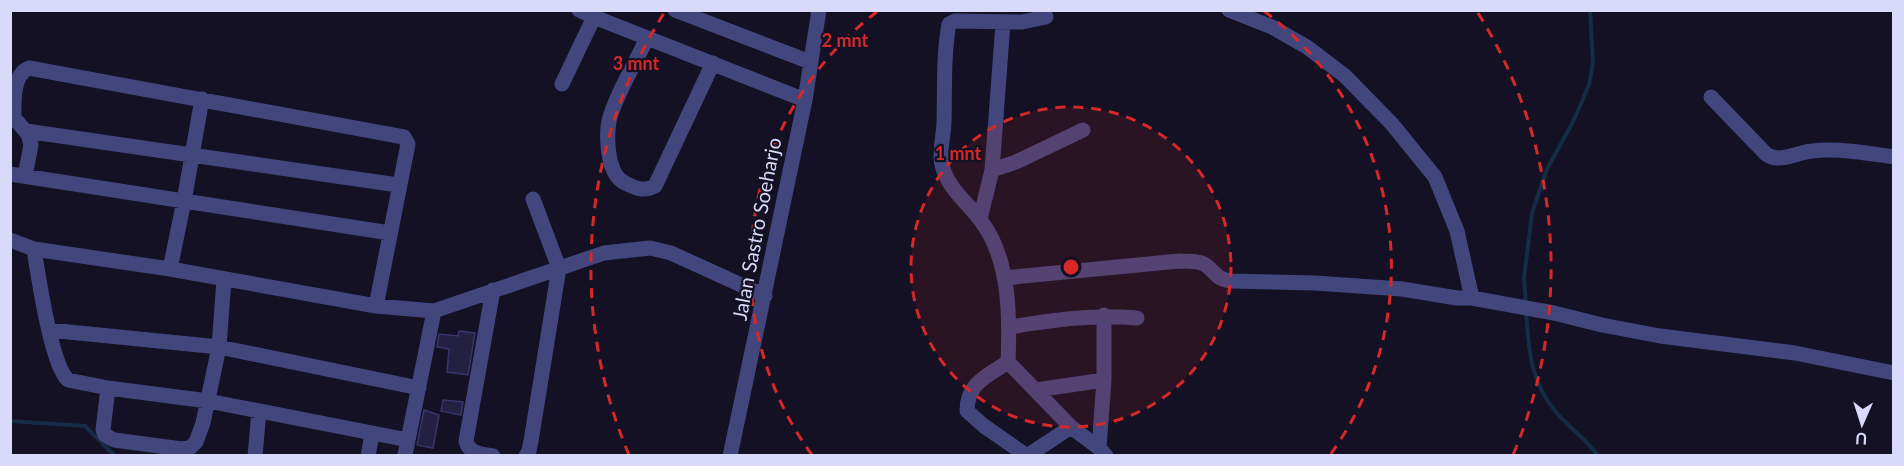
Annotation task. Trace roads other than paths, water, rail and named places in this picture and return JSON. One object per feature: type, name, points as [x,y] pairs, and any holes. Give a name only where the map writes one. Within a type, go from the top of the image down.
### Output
[{"type":"street","points":[[579,10],[805,100]]},
{"type":"street","points":[[675,10],[810,62]]},
{"type":"street","name":"Jalan Sastro Soeharjo","points":[[730,456],[805,100],[819,10]]},
{"type":"street","points":[[1229,10],[1272,27],[1307,47],[1345,76],[1392,124],[1436,177],[1457,231],[1473,298]]},
{"type":"street","points":[[1046,16],[1035,20],[1003,23],[955,21],[949,24],[945,49],[941,164],[956,195],[980,219],[995,241],[1004,278],[1010,327],[1008,362],[1071,426],[1103,452]]},
{"type":"street","points":[[562,84],[594,17]]},
{"type":"street","points":[[980,219],[992,170],[1003,23]]},
{"type":"street","points":[[647,38],[611,113],[608,127],[610,162],[613,171],[619,180],[637,189],[648,189],[655,186],[713,63]]},
{"type":"street","points":[[376,306],[408,144],[404,137],[29,68],[18,78],[14,118],[26,131],[31,144],[18,175],[390,233]]},
{"type":"street","points":[[1711,98],[1766,154],[1774,158],[1819,150],[1893,157]]},
{"type":"street","points":[[170,269],[202,99]]},
{"type":"street","points":[[992,170],[1016,162],[1083,130]]},
{"type":"street","points":[[26,131],[398,186]]},
{"type":"street","points":[[526,456],[531,441],[559,268],[533,200]]},
{"type":"street","points":[[10,240],[34,249],[170,269],[376,306],[434,311],[604,254],[650,248],[671,253],[765,296]]},
{"type":"street","points":[[34,249],[49,330],[64,377],[108,388],[208,401],[260,411],[372,434],[407,447],[434,311]]},
{"type":"street","points":[[1004,278],[1179,261],[1195,262],[1206,265],[1221,280],[1337,284],[1473,298],[1554,313],[1602,326],[1660,336],[1795,353],[1893,373]]},
{"type":"street","points":[[108,388],[103,430],[105,435],[114,440],[182,449],[191,447],[196,442],[208,401],[219,347],[224,279]]},
{"type":"street","points":[[493,290],[466,441],[471,451],[494,456]]},
{"type":"street","points":[[1010,327],[1104,315],[1137,318]]},
{"type":"street","points":[[1103,452],[1104,315]]},
{"type":"street","points":[[49,330],[219,347],[419,388]]},
{"type":"street","points":[[1008,362],[974,386],[967,399],[967,411],[984,426],[1027,456],[1071,426]]},
{"type":"street","points":[[1036,390],[1104,380]]},
{"type":"street","points":[[255,456],[260,411]]},
{"type":"street","points":[[369,456],[372,434]]},
{"type":"waterway","points":[[1526,305],[1524,278],[1532,213],[1547,169],[1573,122],[1589,85],[1593,62],[1590,10]]},
{"type":"waterway","points":[[1526,312],[1532,365],[1541,389],[1556,412],[1598,456]]},
{"type":"waterway","points":[[10,421],[85,426],[115,456]]}]
